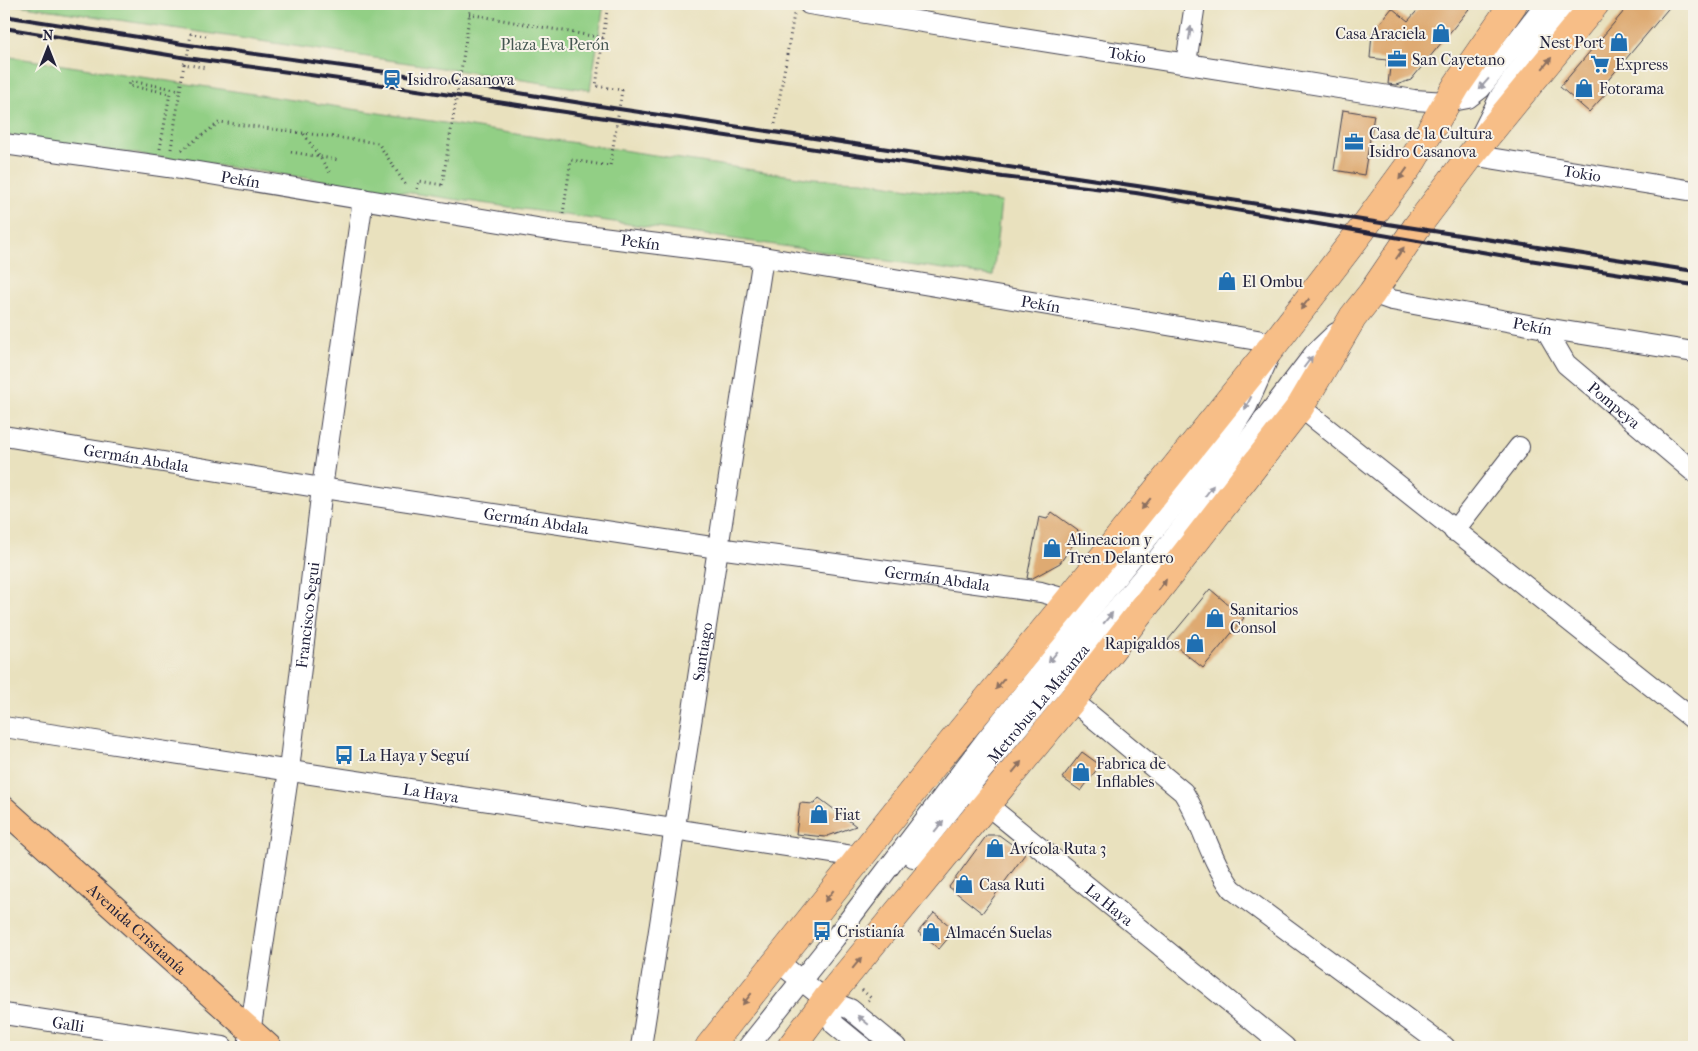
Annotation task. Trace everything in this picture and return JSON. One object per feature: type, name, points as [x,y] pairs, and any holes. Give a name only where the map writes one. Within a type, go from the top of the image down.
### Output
[{"type":"highway","points":[[709,1047],[934,763],[1069,600],[1275,343],[1413,160],[1456,84],[1514,4]]},
{"type":"highway","points":[[791,1047],[813,989],[970,791],[1072,700],[1300,407],[1353,317],[1471,154],[1595,4]]},
{"type":"main road","name":"Avenida Cristianía","points":[[4,809],[249,1039],[269,1047]]},
{"type":"street","points":[[1186,63],[1195,4]]},
{"type":"street","points":[[1446,102],[1468,98],[1481,88],[1546,4]]},
{"type":"street","points":[[1471,154],[1501,95],[1567,4]]},
{"type":"street","name":"Tokio","points":[[802,8],[1186,63],[1414,100],[1446,102]]},
{"type":"street","name":"Pekín","points":[[4,144],[165,164],[354,198],[561,232],[763,257],[1275,343]]},
{"type":"street","name":"Tokio","points":[[1471,154],[1694,191]]},
{"type":"street","name":"Francisco Segui","points":[[249,1039],[289,770],[354,198]]},
{"type":"street","name":"Santiago","points":[[641,1047],[763,257]]},
{"type":"street","name":"Pekín","points":[[1372,293],[1392,300],[1545,328],[1694,352]]},
{"type":"street","name":"Metrobus La Matanza","points":[[764,1047],[813,989],[1152,566],[1314,354],[1353,317]]},
{"type":"street","name":"Pompeya","points":[[1545,328],[1566,364],[1694,472]]},
{"type":"street","name":"Metrobus La Matanza","points":[[970,791],[1221,446],[1247,406],[1275,343]]},
{"type":"street","points":[[1300,407],[1694,720]]},
{"type":"street","name":"Germán Abdala","points":[[4,436],[322,488],[718,548],[1041,592],[1069,600]]},
{"type":"street","points":[[1454,531],[1518,447]]},
{"type":"street","points":[[1072,700],[1183,792],[1192,806],[1222,877],[1232,889],[1445,1047]]},
{"type":"street","name":"La Haya","points":[[4,727],[675,831],[859,857]]},
{"type":"street","name":"La Haya","points":[[934,763],[1284,1047]]},
{"type":"street","points":[[777,961],[813,989],[850,1009],[896,1047]]},
{"type":"street","points":[[813,989],[834,1024],[862,1047]]},
{"type":"street","name":"Metrobus La Matanza","points":[[748,1047],[813,989]]},
{"type":"street","name":"Galli","points":[[4,1014],[223,1047]]},
{"type":"path","points":[[419,181],[442,185],[471,4]]},
{"type":"path","points":[[561,232],[571,160],[610,166],[622,90],[596,86],[608,4]]},
{"type":"path","points":[[775,124],[802,8]]},
{"type":"path","points":[[469,14],[603,38]]},
{"type":"path","points":[[165,164],[191,34],[206,36]]},
{"type":"path","points":[[184,64],[206,68]]},
{"type":"path","points":[[165,164],[170,93],[129,86],[130,81],[180,90]]},
{"type":"path","points":[[165,164],[220,122],[378,143],[410,192]]},
{"type":"path","points":[[303,134],[354,198]]},
{"type":"path","points":[[291,152],[339,160]]},
{"type":"green space","name":"Plaza Eva Perón","points":[[11,4],[604,4],[590,90]]},
{"type":"green space","points":[[4,56],[812,179],[862,181],[1001,202],[993,276],[4,135]]},
{"type":"building","points":[[1423,4],[1473,4],[1411,80],[1396,85],[1388,84],[1390,67],[1386,67],[1387,60],[1370,58],[1372,33],[1392,8],[1408,21]]},
{"type":"building","points":[[1630,4],[1672,4],[1604,85],[1609,90],[1589,112],[1560,87]]},
{"type":"building","name":"Casa de la Cultura Isidro Casanova","points":[[1343,110],[1374,115],[1364,175],[1334,170]]},
{"type":"building","name":"Alineacion y Tren Delantero","points":[[1052,512],[1081,533],[1060,563],[1031,579],[1027,578],[1039,517],[1047,519]]},
{"type":"building","points":[[1210,589],[1244,618],[1203,668],[1168,640]]},
{"type":"building","name":"Fabrica de Inflables","points":[[1082,752],[1100,765],[1081,791],[1062,778]]},
{"type":"building","name":"Fiat","points":[[819,798],[856,826],[825,837],[796,834],[800,803],[814,804]]},
{"type":"building","points":[[987,835],[999,835],[1025,854],[982,913],[949,887]]},
{"type":"building","points":[[934,913],[955,930],[939,949],[918,932]]},
{"type":"railway","points":[[4,16],[189,45],[393,73],[619,109],[1694,271]]},
{"type":"railway","points":[[4,28],[187,58],[390,86],[1003,177],[1136,193],[1529,260],[1694,285]]},
{"type":"place","name":"Casa Araciela","points":[[1441,33]]},
{"type":"place","name":"Nest Port","points":[[1619,42]]},
{"type":"place","name":"San Cayetano","points":[[1397,59]]},
{"type":"place","name":"Express","points":[[1600,64]]},
{"type":"place","name":"Isidro Casanova","points":[[392,79]]},
{"type":"place","name":"Fotorama","points":[[1584,88]]},
{"type":"place","name":"Casa de la Cultura Isidro Casanova","points":[[1354,142]]},
{"type":"place","name":"El Ombu","points":[[1227,281]]},
{"type":"place","name":"Alineacion y Tren Delantero","points":[[1052,548]]},
{"type":"place","name":"Sanitarios Consol","points":[[1215,618]]},
{"type":"place","name":"Rapigaldos","points":[[1195,643]]},
{"type":"place","name":"La Haya y Seguí","points":[[344,755]]},
{"type":"place","name":"Fabrica de Inflables","points":[[1081,772]]},
{"type":"place","name":"Fiat","points":[[819,814]]},
{"type":"place","name":"Avícola Ruta 3","points":[[995,848]]},
{"type":"place","name":"Casa Ruti","points":[[964,884]]},
{"type":"place","name":"Cristianía","points":[[822,931]]},
{"type":"place","name":"Almacén Suelas","points":[[931,932]]}]
